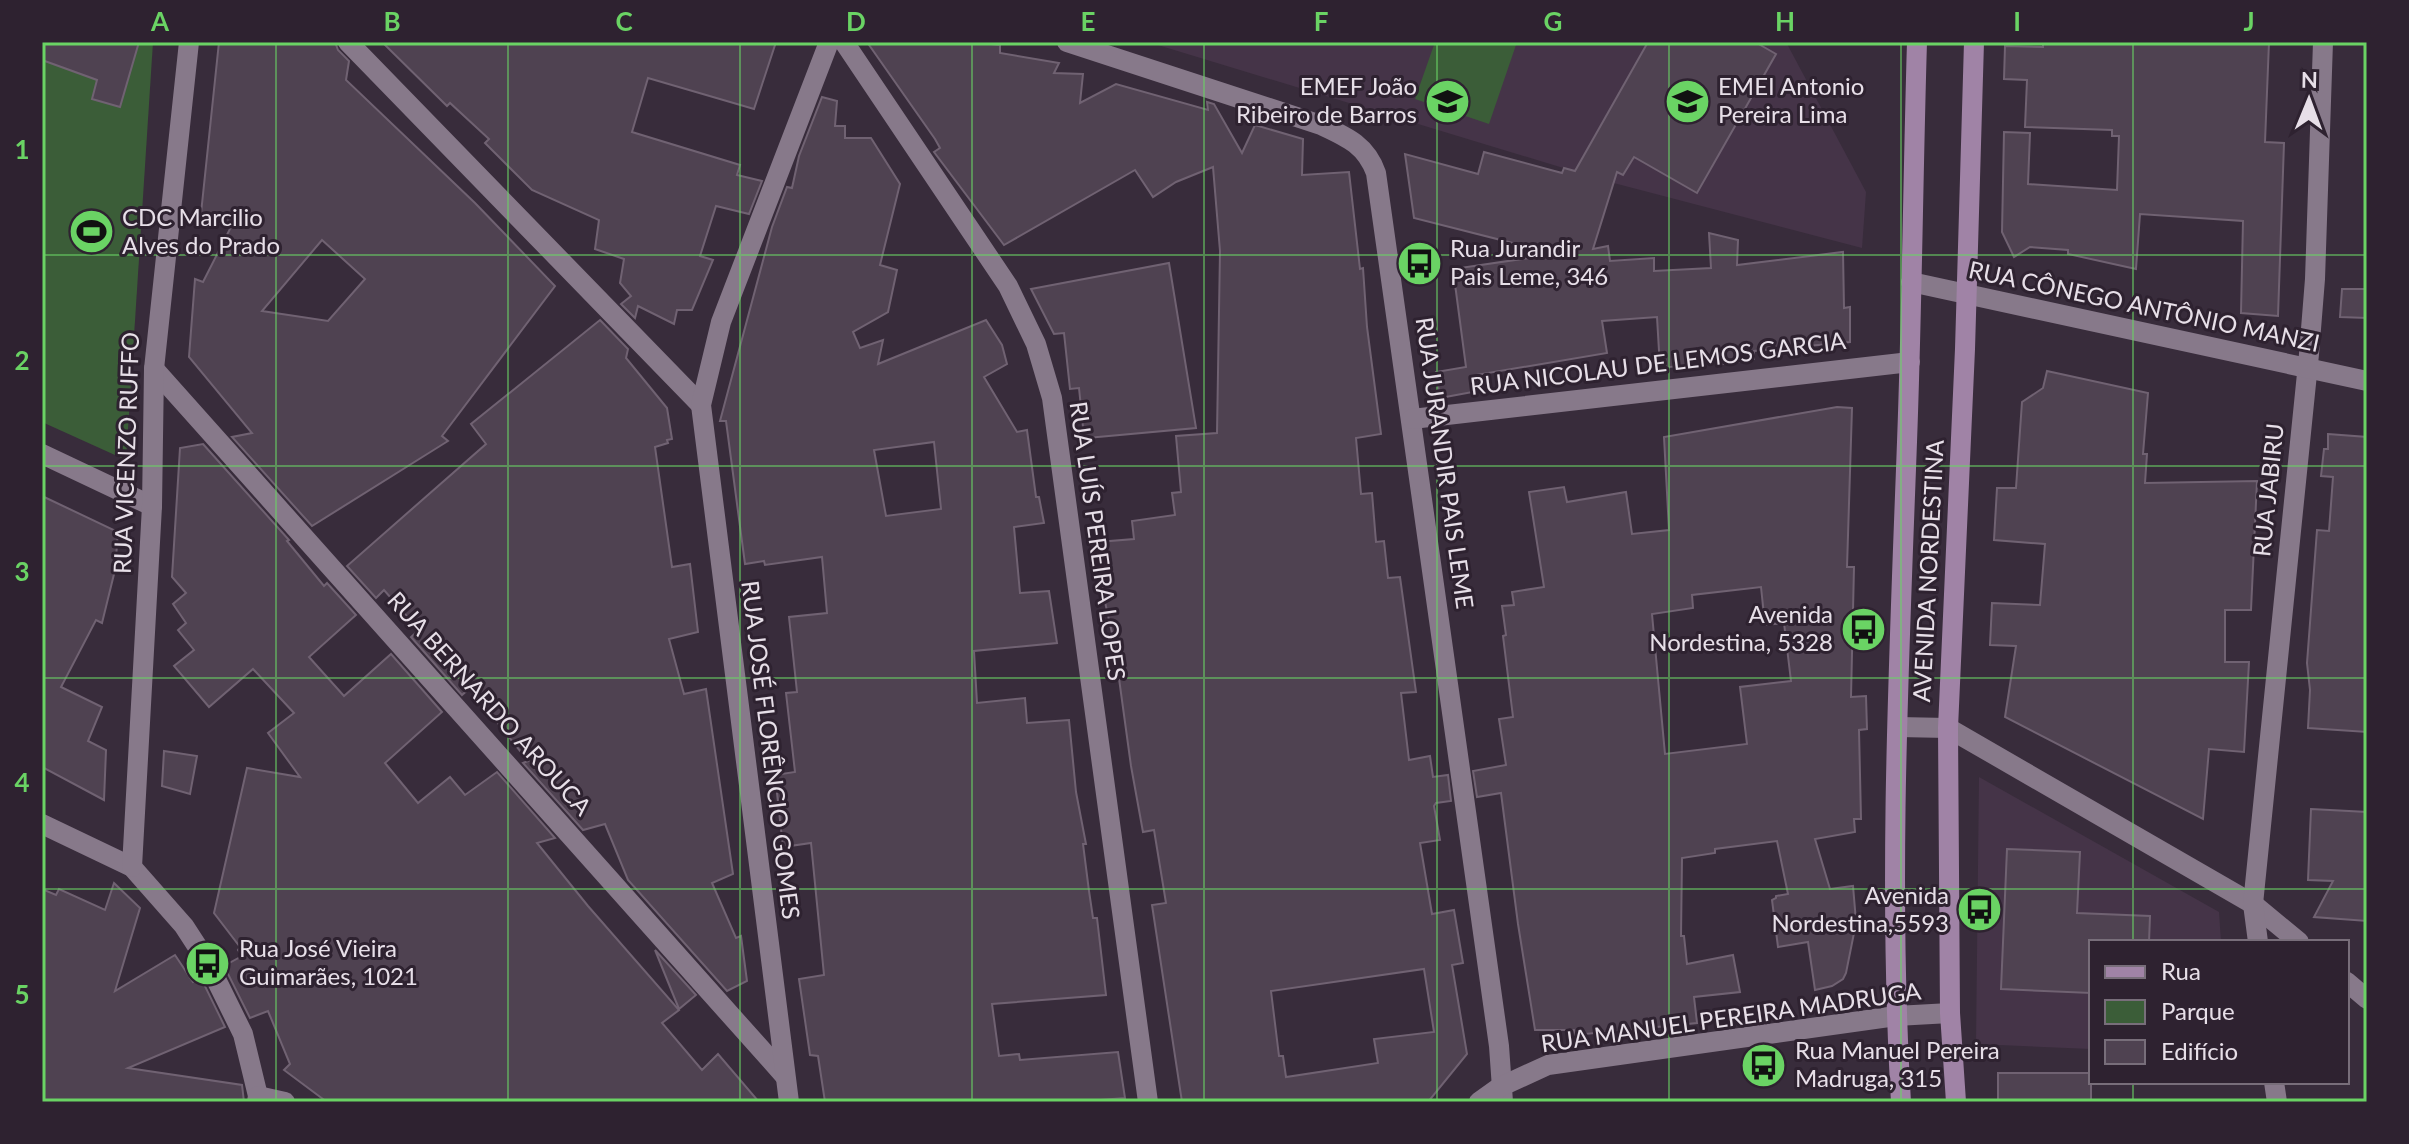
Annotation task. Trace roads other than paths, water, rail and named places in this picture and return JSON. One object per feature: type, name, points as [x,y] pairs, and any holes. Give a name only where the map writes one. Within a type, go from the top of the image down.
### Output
[{"type":"main road","name":"AVENIDA NORDESTINA","points":[[1901,1102],[1896,1016],[1898,727],[1917,42]]},
{"type":"main road","name":"AVENIDA NORDESTINA","points":[[1956,1102],[1950,1013],[1948,728],[1967,295],[1974,42]]},
{"type":"street","name":"RUA VICENZO RUFFO","points":[[132,867],[152,506],[154,369],[189,42]]},
{"type":"street","points":[[348,42],[701,405]]},
{"type":"street","name":"RUA JOSÉ FLORÊNCIO GOMES","points":[[789,1102],[701,405],[721,322],[829,42]]},
{"type":"street","name":"RUA LUÍS PEREIRA LOPES","points":[[844,42],[1008,286],[1036,344],[1052,398],[1148,1102]]},
{"type":"street","name":"RUA JURANDIR PAIS LEME","points":[[1067,42],[1321,125],[1355,140],[1376,173],[1499,1046],[1502,1094]]},
{"type":"street","name":"RUA JABIRU","points":[[2258,940],[2253,904],[2315,279],[2323,42]]},
{"type":"street","name":"RUA CÔNEGO ANTÔNIO MANZI","points":[[1911,282],[2367,381]]},
{"type":"street","name":"RUA NICOLAU DE LEMOS GARCIA","points":[[1412,419],[1910,362]]},
{"type":"street","name":"RUA BERNARDO AROUCA","points":[[154,369],[784,1075]]},
{"type":"street","points":[[42,454],[152,506]]},
{"type":"street","points":[[1898,727],[1948,728],[2253,904],[2297,940]]},
{"type":"street","points":[[42,824],[132,867],[184,926],[208,963],[243,1034],[257,1099],[285,1102]]},
{"type":"street","points":[[2349,984],[2367,999]]},
{"type":"street","name":"RUA MANUEL PEREIRA MADRUGA","points":[[1479,1102],[1502,1094],[1548,1065],[1896,1016],[1950,1013]]},
{"type":"place","name":"EMEF João Ribeiro de Barros","points":[[1448,101]]},
{"type":"place","name":"EMEI Antonio Pereira Lima","points":[[1687,101]]},
{"type":"place","name":"CDC Marcilio Alves do Prado","points":[[91,232]]},
{"type":"place","name":"Rua Jurandir Pais Leme, 346","points":[[1419,263]]},
{"type":"place","name":"Avenida Nordestina, 5328","points":[[1864,629]]},
{"type":"place","name":"Avenida Nordestina,5593","points":[[1980,910]]},
{"type":"place","name":"Rua José Vieira Guimarães, 1021","points":[[208,963]]},
{"type":"place","name":"Rua Manuel Pereira Madruga, 315","points":[[1764,1065]]}]
